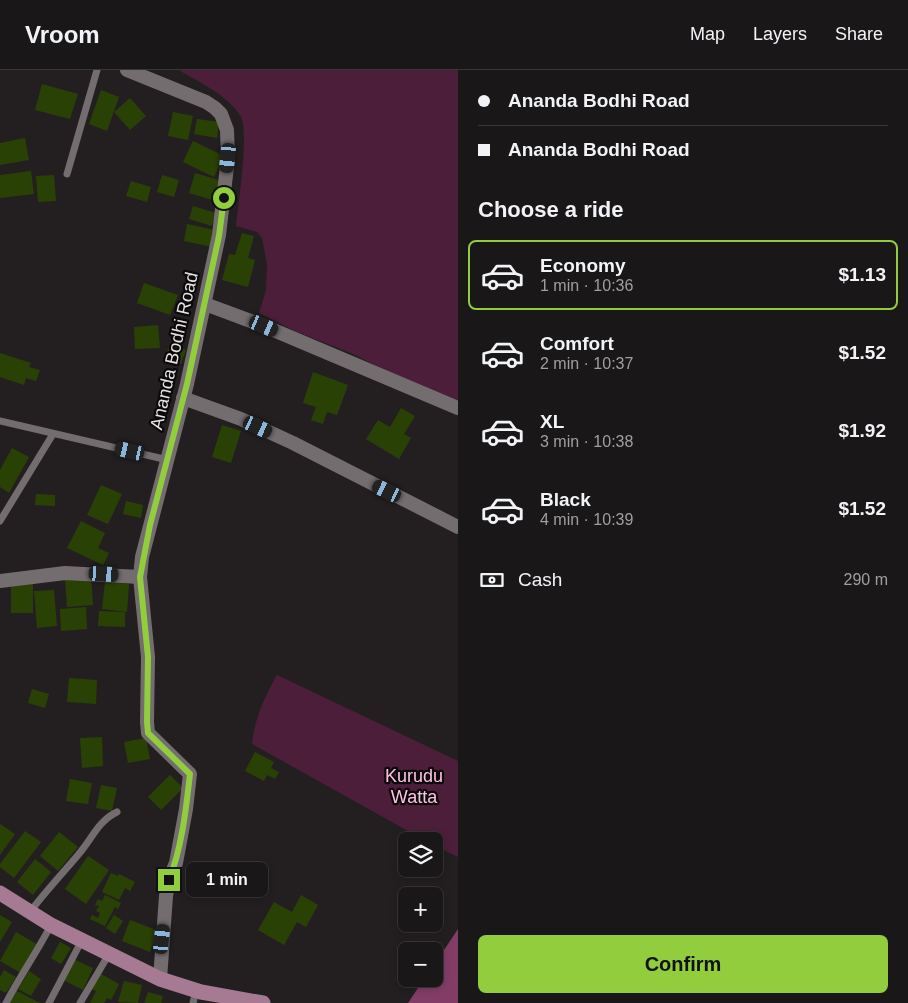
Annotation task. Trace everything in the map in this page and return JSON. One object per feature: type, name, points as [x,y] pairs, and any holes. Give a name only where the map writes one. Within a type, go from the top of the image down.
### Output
[{"type":"main road","points":[[0,893],[51,925],[195,997],[263,1003]]},
{"type":"street","name":"Ananda Bodhi Road","points":[[126,70],[206,102],[221,114],[227,130],[228,158],[220,226],[183,398],[150,525],[140,577],[148,657],[148,733],[190,774],[176,863],[169,880],[166,896],[160,979]]},
{"type":"street","points":[[204,304],[264,326],[458,408]]},
{"type":"street","points":[[183,398],[241,418],[458,527]]},
{"type":"street","points":[[0,580],[65,573],[140,577]]},
{"type":"lane","points":[[67,174],[97,70]]},
{"type":"lane","points":[[0,422],[168,460]]},
{"type":"lane","points":[[0,521],[53,434]]},
{"type":"lane","points":[[30,912],[81,852],[100,824],[108,816],[117,812]]},
{"type":"lane","points":[[6,1003],[16,984],[34,958],[51,925]]},
{"type":"lane","points":[[49,1003],[82,940]]},
{"type":"lane","points":[[80,1003],[109,954]]},
{"type":"green space","points":[[179,70],[458,70],[458,401],[409,382],[351,353],[297,332],[259,313],[266,290],[267,264],[262,238],[257,232],[236,226],[244,151],[243,123],[240,115],[228,101]]},
{"type":"green space","name":"Kurudu Watta","points":[[277,675],[458,761],[458,857],[443,850],[443,832],[410,832],[252,744],[255,725]]},
{"type":"shaded area","points":[[458,929],[458,1003],[408,1003],[419,987],[443,987],[443,952]]},
{"type":"building","points":[[42,84],[78,94],[70,119],[35,110]]},
{"type":"building","points":[[101,90],[119,97],[107,131],[89,124]]},
{"type":"building","points":[[130,98],[146,116],[130,130],[114,112]]},
{"type":"building","points":[[173,112],[193,116],[188,140],[168,136]]},
{"type":"building","points":[[197,119],[219,122],[217,138],[194,134]]},
{"type":"building","points":[[25,138],[29,160],[0,165],[0,143]]},
{"type":"building","points":[[193,141],[224,156],[214,177],[183,162]]},
{"type":"building","points":[[31,171],[34,194],[0,198],[0,175]]},
{"type":"building","points":[[195,173],[222,181],[216,201],[189,193]]},
{"type":"building","points":[[54,175],[56,201],[38,202],[36,176]]},
{"type":"building","points":[[162,175],[179,180],[174,197],[157,192]]},
{"type":"building","points":[[131,181],[151,187],[147,202],[126,196]]},
{"type":"building","points":[[193,206],[216,213],[212,226],[189,219]]},
{"type":"building","points":[[187,224],[215,230],[212,247],[184,241]]},
{"type":"building","points":[[242,233],[254,236],[248,258],[255,260],[248,287],[222,280],[229,254],[235,255]]},
{"type":"building","points":[[144,283],[178,295],[170,315],[137,303]]},
{"type":"building","points":[[158,325],[160,348],[135,349],[134,327]]},
{"type":"building","points":[[170,343],[186,350],[181,364],[165,358]]},
{"type":"building","points":[[0,353],[31,363],[29,367],[40,370],[36,381],[26,378],[24,385],[0,377]]},
{"type":"building","points":[[313,372],[348,385],[337,415],[327,412],[323,424],[311,420],[316,407],[303,403]]},
{"type":"building","points":[[401,408],[415,416],[404,434],[411,438],[399,459],[366,439],[378,420],[390,427]]},
{"type":"building","points":[[222,425],[241,431],[231,463],[212,457]]},
{"type":"building","points":[[12,448],[29,457],[9,493],[0,487],[0,470]]},
{"type":"building","points":[[101,485],[122,494],[108,524],[87,515]]},
{"type":"building","points":[[36,494],[55,495],[55,506],[35,505]]},
{"type":"building","points":[[126,501],[143,505],[141,518],[123,514]]},
{"type":"building","points":[[81,521],[105,533],[98,548],[109,553],[103,565],[67,548]]},
{"type":"building","points":[[91,576],[93,605],[67,607],[65,578]]},
{"type":"building","points":[[11,582],[33,582],[33,613],[11,613]]},
{"type":"building","points":[[105,582],[129,584],[127,612],[102,609]]},
{"type":"building","points":[[54,590],[57,626],[37,628],[34,591]]},
{"type":"building","points":[[86,607],[87,629],[61,631],[60,609]]},
{"type":"building","points":[[99,611],[125,612],[125,627],[98,626]]},
{"type":"building","points":[[69,678],[97,680],[96,704],[67,702]]},
{"type":"building","points":[[32,689],[49,694],[45,708],[28,703]]},
{"type":"building","points":[[102,737],[103,766],[82,768],[80,738]]},
{"type":"building","points":[[146,738],[150,759],[128,763],[124,742]]},
{"type":"building","points":[[255,752],[274,762],[271,768],[279,772],[275,779],[267,775],[264,781],[245,771]]},
{"type":"building","points":[[170,775],[183,788],[161,810],[148,797]]},
{"type":"building","points":[[70,779],[92,783],[88,804],[66,801]]},
{"type":"building","points":[[101,785],[117,788],[112,811],[96,808]]},
{"type":"building","points":[[0,824],[15,834],[0,855]]},
{"type":"building","points":[[25,831],[41,842],[14,878],[0,867],[0,864]]},
{"type":"building","points":[[59,832],[78,847],[58,871],[40,856]]},
{"type":"building","points":[[88,856],[109,870],[86,904],[65,889]]},
{"type":"building","points":[[35,859],[51,872],[33,895],[17,882]]},
{"type":"building","points":[[111,873],[118,876],[119,874],[135,882],[130,891],[125,888],[119,900],[102,892]]},
{"type":"building","points":[[105,895],[121,903],[118,909],[115,907],[105,926],[90,919],[92,915],[98,918],[100,913],[96,911],[99,906],[95,905],[98,899],[102,901]]},
{"type":"building","points":[[301,895],[318,905],[306,927],[297,922],[284,945],[258,930],[274,902],[292,912]]},
{"type":"building","points":[[0,915],[12,922],[0,942]]},
{"type":"building","points":[[114,915],[123,921],[115,934],[106,928]]},
{"type":"building","points":[[130,920],[159,931],[150,952],[122,941]]},
{"type":"building","points":[[16,932],[38,945],[21,973],[0,961]]},
{"type":"building","points":[[60,942],[71,948],[61,964],[51,958]]},
{"type":"building","points":[[73,959],[93,968],[83,990],[63,980]]},
{"type":"building","points":[[4,970],[16,977],[6,993],[0,990],[0,977]]},
{"type":"building","points":[[29,971],[41,979],[31,996],[18,989]]},
{"type":"building","points":[[101,974],[119,984],[111,1000],[107,998],[104,1003],[90,1003],[96,991],[92,989]]},
{"type":"building","points":[[124,981],[142,985],[138,1003],[118,1002]]},
{"type":"building","points":[[15,990],[40,1003],[8,1003]]},
{"type":"building","points":[[148,992],[163,996],[161,1003],[144,1003]]},
{"type":"route","points":[[169,880],[176,863],[190,774],[148,733],[148,657],[140,577],[142,557],[187,384],[219,236],[224,198]]}]
